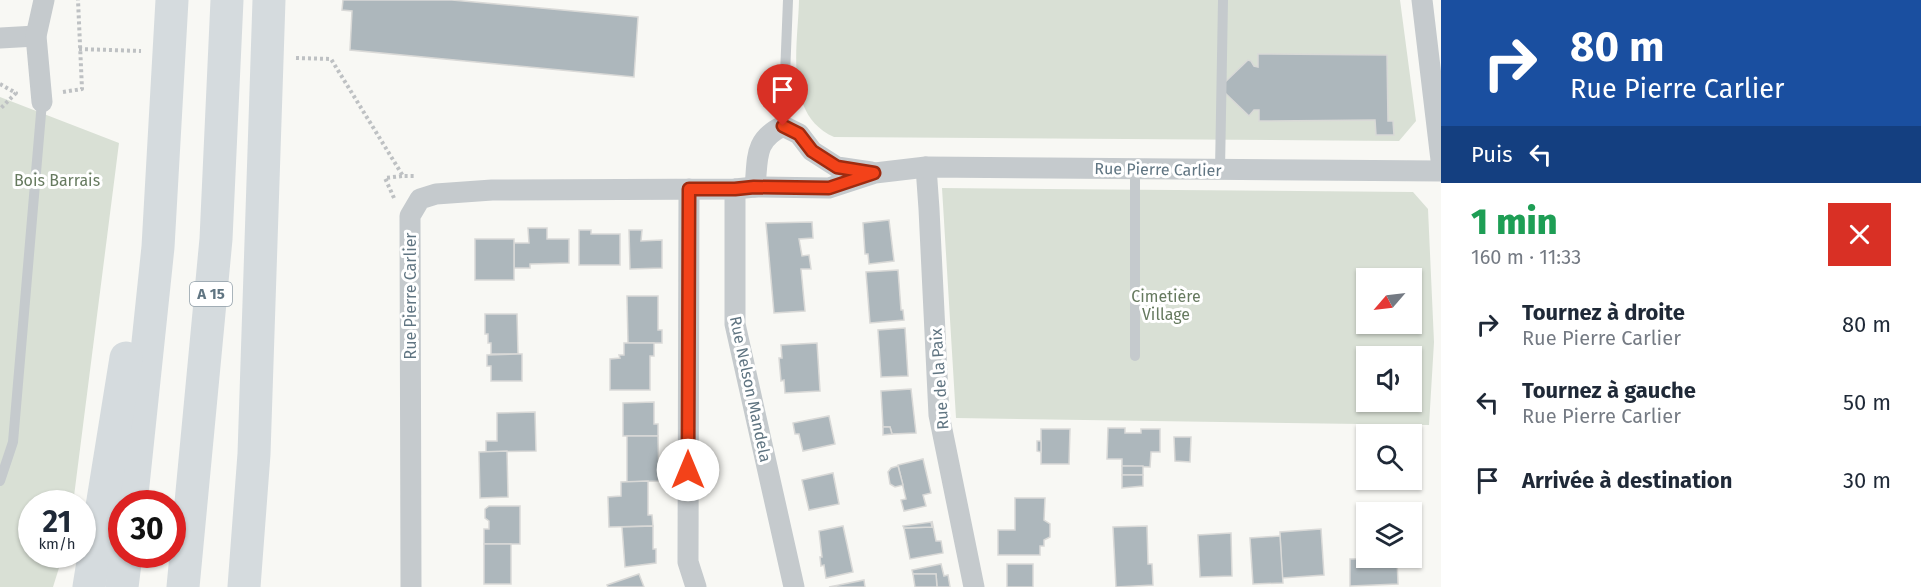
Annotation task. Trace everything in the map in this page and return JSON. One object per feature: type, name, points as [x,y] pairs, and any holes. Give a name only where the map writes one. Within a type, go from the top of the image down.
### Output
[{"type":"highway","points":[[132,490],[158,247],[172,0]]},
{"type":"highway","name":"A 15","points":[[183,587],[216,240],[227,0]]},
{"type":"highway","points":[[244,587],[254,453],[269,0]]},
{"type":"highway","points":[[89,587],[125,362],[158,247]]},
{"type":"highway","points":[[122,587],[124,568]]},
{"type":"street","points":[[42,102],[36,36],[44,0]]},
{"type":"street","points":[[1422,0],[1441,160]]},
{"type":"street","points":[[0,38],[36,36]]},
{"type":"street","points":[[745,188],[762,140],[772,131],[783,126]]},
{"type":"street","name":"Rue Pierre Carlier","points":[[783,126],[799,134],[812,151],[837,167],[874,173]]},
{"type":"street","name":"Rue Pierre Carlier","points":[[411,587],[410,216],[420,199],[436,194],[492,190],[829,188],[874,173],[926,167],[1441,171]]},
{"type":"street","name":"Rue de la Paix","points":[[926,167],[939,415],[974,587]]},
{"type":"street","name":"Rue Nelson Mandela","points":[[745,188],[735,324],[794,587]]},
{"type":"street","points":[[689,189],[688,562],[696,587]]},
{"type":"lane","points":[[783,126],[788,0]]},
{"type":"lane","points":[[1220,170],[1223,0]]},
{"type":"lane","points":[[0,481],[13,442],[42,102]]},
{"type":"lane","points":[[1135,169],[1135,356]]},
{"type":"path","points":[[63,92],[82,89],[78,0]]},
{"type":"path","points":[[331,59],[404,176]]},
{"type":"path","points":[[0,84],[16,93],[0,109]]},
{"type":"path","points":[[385,178],[426,176]]},
{"type":"green space","points":[[799,0],[1400,0],[1416,121],[1399,141],[834,137],[818,126],[807,112],[800,96],[796,57]]},
{"type":"green space","name":"Bois Barrais","points":[[0,97],[119,143],[75,490],[18,490],[18,568],[59,568],[53,587],[0,587]]},
{"type":"green space","name":"Cimetière Village","points":[[942,188],[1413,192],[1428,209],[1434,342],[1429,425],[956,418]]},
{"type":"building","points":[[343,0],[452,0],[638,17],[634,77],[350,50],[352,11],[342,10]]},
{"type":"building","points":[[1258,54],[1387,55],[1388,121],[1393,121],[1394,135],[1376,135],[1375,120],[1259,121],[1259,110],[1254,110],[1249,116],[1224,92],[1223,84],[1248,60],[1258,67]]},
{"type":"building","points":[[889,220],[894,261],[869,264],[868,254],[865,254],[863,223]]},
{"type":"building","points":[[812,222],[813,238],[799,239],[802,256],[809,255],[811,269],[801,269],[805,311],[774,313],[766,223]]},
{"type":"building","points":[[528,228],[547,228],[547,239],[569,239],[569,263],[530,264],[530,268],[514,268],[514,243],[529,243]]},
{"type":"building","points":[[579,230],[591,230],[591,234],[620,234],[620,265],[579,265]]},
{"type":"building","points":[[629,230],[642,230],[641,241],[662,240],[662,268],[630,269]]},
{"type":"building","points":[[475,239],[514,239],[514,280],[475,280]]},
{"type":"building","points":[[898,270],[904,320],[870,323],[866,272]]},
{"type":"building","points":[[627,296],[658,296],[658,330],[662,330],[662,343],[628,343]]},
{"type":"building","points":[[485,314],[517,314],[518,354],[491,354],[491,343],[488,343],[488,334],[485,334]]},
{"type":"building","points":[[905,328],[908,376],[881,377],[878,330]]},
{"type":"building","points":[[624,343],[654,343],[654,356],[650,356],[650,390],[610,390],[610,359],[624,355]]},
{"type":"building","points":[[817,343],[820,391],[785,393],[784,380],[781,381],[779,358],[782,358],[781,345]]},
{"type":"building","points":[[522,354],[522,381],[491,381],[491,366],[487,366],[487,355]]},
{"type":"building","points":[[911,389],[916,433],[892,434],[890,427],[883,427],[881,391]]},
{"type":"building","points":[[654,402],[654,424],[658,424],[658,436],[623,436],[623,403]]},
{"type":"building","points":[[535,412],[536,451],[486,452],[486,441],[497,441],[497,413]]},
{"type":"building","points":[[829,416],[835,444],[803,451],[799,434],[795,434],[793,423]]},
{"type":"building","points":[[883,427],[890,427],[892,434],[883,435]]},
{"type":"building","points":[[1108,428],[1125,428],[1125,433],[1141,433],[1141,429],[1160,429],[1160,452],[1151,452],[1150,467],[1122,466],[1122,459],[1107,459]]},
{"type":"building","points":[[1041,429],[1070,429],[1069,464],[1041,464]]},
{"type":"building","points":[[627,436],[658,436],[659,481],[627,482]]},
{"type":"building","points":[[1174,437],[1191,437],[1190,462],[1175,461]]},
{"type":"building","points":[[1037,441],[1041,441],[1041,452],[1037,451]]},
{"type":"building","points":[[507,451],[508,497],[480,498],[479,452]]},
{"type":"building","points":[[923,459],[931,493],[923,495],[926,506],[904,511],[901,500],[906,499],[898,465]]},
{"type":"building","points":[[898,466],[903,485],[895,487],[890,484],[888,472],[891,468]]},
{"type":"building","points":[[1122,466],[1143,466],[1143,475],[1122,475]]},
{"type":"building","points":[[833,473],[839,504],[809,510],[802,480]]},
{"type":"building","points":[[1122,475],[1143,475],[1143,486],[1122,488]]},
{"type":"building","points":[[648,481],[648,515],[652,515],[653,526],[609,527],[608,497],[621,496],[621,482]]},
{"type":"building","points":[[1015,498],[1045,498],[1044,520],[1050,524],[1050,537],[1044,540],[1044,546],[1040,546],[1040,555],[998,555],[998,530],[1015,530]]},
{"type":"building","points":[[489,506],[520,506],[520,544],[484,544],[484,529],[489,529],[485,509]]},
{"type":"building","points":[[932,521],[936,541],[941,541],[943,553],[910,559],[904,528],[932,527]]},
{"type":"building","points":[[931,522],[932,527],[904,528],[903,526]]},
{"type":"building","points":[[653,526],[653,549],[656,549],[656,563],[625,567],[622,527]]},
{"type":"building","points":[[843,526],[853,572],[826,578],[824,565],[821,566],[819,531]]},
{"type":"building","points":[[1147,526],[1148,564],[1152,564],[1153,585],[1116,587],[1113,527]]},
{"type":"building","points":[[1321,529],[1324,575],[1282,578],[1280,532]]},
{"type":"building","points":[[1231,533],[1232,576],[1200,577],[1198,535]]},
{"type":"building","points":[[1280,536],[1283,583],[1253,584],[1250,538]]},
{"type":"building","points":[[484,544],[511,544],[511,584],[484,584]]},
{"type":"building","points":[[1350,559],[1356,559],[1356,568],[1397,568],[1398,584],[1350,586]]},
{"type":"building","points":[[941,564],[944,576],[948,575],[950,587],[937,587],[936,574],[913,574],[912,570]]},
{"type":"building","points":[[1007,564],[1033,564],[1033,587],[1007,587]]},
{"type":"building","points":[[639,574],[644,587],[608,587],[607,585]]},
{"type":"building","points":[[913,574],[936,574],[937,587],[915,587]]},
{"type":"building","points":[[864,580],[865,587],[829,587]]},
{"type":"route","points":[[688,470],[689,189],[829,188],[874,173],[837,167],[812,151],[799,134],[783,126]]}]
